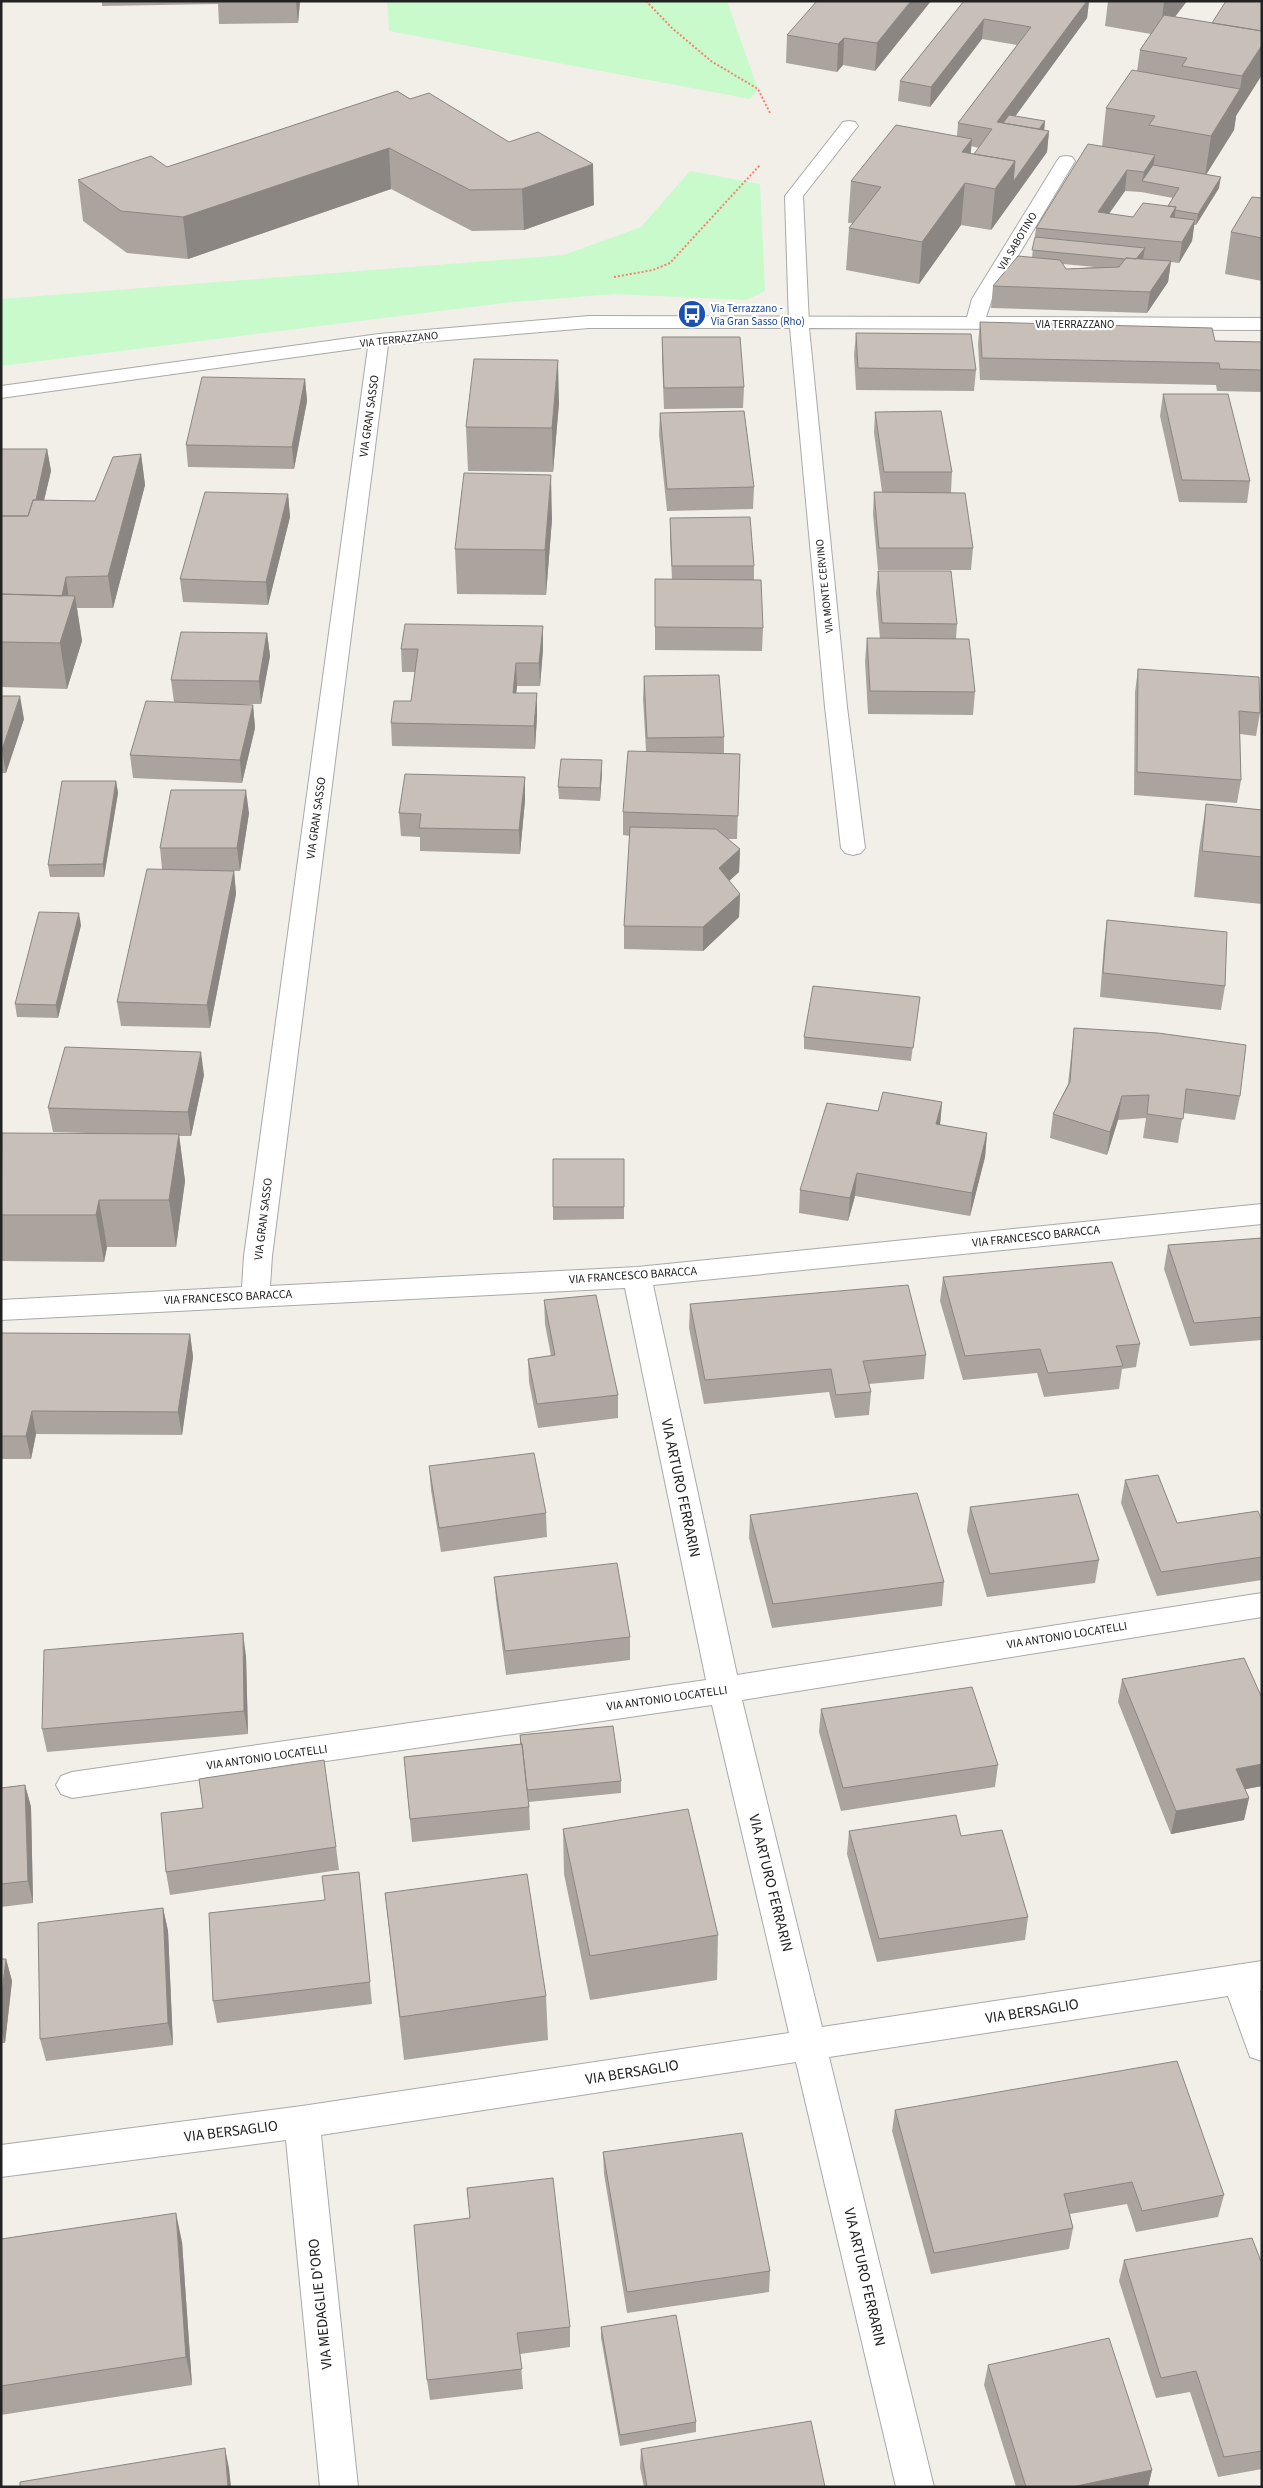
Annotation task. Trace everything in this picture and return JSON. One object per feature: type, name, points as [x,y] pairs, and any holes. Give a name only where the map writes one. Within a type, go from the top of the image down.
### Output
[{"type":"street","points":[[799,324],[794,196],[849,126]]},
{"type":"street","name":"VIA SABOTINO","points":[[974,324],[982,299],[1066,161]]},
{"type":"street","name":"VIA TERRAZZANO","points":[[1,392],[379,340],[589,322],[1262,324]]},
{"type":"street","name":"VIA MONTE CERVINO","points":[[799,324],[836,707],[853,848]]},
{"type":"street","name":"VIA GRAN SASSO","points":[[256,1295],[259,1246],[379,340]]},
{"type":"street","name":"VIA FRANCESCO BARACCA","points":[[1,1310],[256,1295],[637,1277],[1262,1214]]},
{"type":"street","name":"VIA ARTURO FERRARIN","points":[[637,1277],[724,1690],[915,2487]]},
{"type":"street","name":"VIA ANTONIO LOCATELLI","points":[[72,1785],[724,1690],[1262,1605]]},
{"type":"street","points":[[1250,1978],[1262,2046]]},
{"type":"street","name":"VIA BERSAGLIO","points":[[1,2161],[302,2122],[1250,1978]]},
{"type":"street","name":"VIA MEDAGLIE D'ORO","points":[[302,2122],[339,2487]]},
{"type":"path","points":[[646,1],[672,28],[711,61],[758,89],[770,113]]},
{"type":"green space","points":[[387,1],[727,1],[758,89],[750,99],[389,31]]},
{"type":"green space","points":[[690,171],[760,184],[765,291],[746,300],[615,294],[512,302],[1,366],[1,299],[564,255],[641,227]]},
{"type":"building","points":[[817,1],[911,1],[877,43],[844,38],[838,44],[787,35]]},
{"type":"building","points":[[964,1],[1087,1],[997,122],[1049,131],[1013,182],[1015,161],[974,154],[992,129],[958,123],[1031,27],[984,19],[931,87],[900,81]]},
{"type":"building","points":[[1226,1],[1262,1],[1262,31],[1212,23]]},
{"type":"building","points":[[1164,15],[1262,31],[1262,45],[1242,76],[1182,66],[1187,58],[1140,50]]},
{"type":"building","points":[[1132,70],[1240,89],[1211,136],[1149,125],[1155,116],[1106,108]]},
{"type":"building","points":[[397,91],[410,99],[429,93],[509,142],[538,132],[593,164],[522,189],[470,190],[389,148],[183,217],[121,211],[78,180],[151,156],[167,167]]},
{"type":"building","points":[[1009,115],[1045,121],[1039,129],[1003,123]]},
{"type":"building","points":[[896,125],[972,139],[962,152],[1015,161],[995,189],[965,183],[922,242],[849,228],[881,187],[851,181]]},
{"type":"building","points":[[1088,144],[1155,155],[1144,172],[1127,170],[1098,212],[1133,217],[1143,203],[1176,207],[1170,217],[1195,220],[1182,242],[1036,228]]},
{"type":"building","points":[[1153,165],[1221,177],[1198,214],[1175,210],[1176,207],[1168,206],[1179,188],[1142,181]]},
{"type":"building","points":[[1252,197],[1262,198],[1262,238],[1231,232]]},
{"type":"building","points":[[1035,237],[1145,248],[1136,259],[1032,250]]},
{"type":"building","points":[[1018,256],[1060,260],[1066,269],[1119,267],[1126,258],[1171,261],[1150,292],[993,286]]},
{"type":"building","points":[[980,322],[1212,328],[1215,341],[1262,342],[1262,370],[1220,369],[1219,363],[982,358]]},
{"type":"building","points":[[856,333],[971,334],[976,370],[858,368]]},
{"type":"building","points":[[662,337],[740,337],[744,387],[664,388]]},
{"type":"building","points":[[474,359],[558,360],[552,428],[466,427]]},
{"type":"building","points":[[202,377],[305,379],[292,447],[186,445]]},
{"type":"building","points":[[1163,394],[1228,394],[1250,481],[1182,480]]},
{"type":"building","points":[[744,411],[754,487],[667,489],[660,413]]},
{"type":"building","points":[[941,411],[952,472],[884,472],[875,412]]},
{"type":"building","points":[[1,449],[47,449],[36,500],[33,500],[28,516],[1,516]]},
{"type":"building","points":[[141,454],[108,576],[66,577],[62,596],[1,594],[1,516],[28,516],[33,500],[95,501],[113,457]]},
{"type":"building","points":[[464,473],[551,475],[545,550],[455,549]]},
{"type":"building","points":[[205,492],[288,494],[266,582],[180,579]]},
{"type":"building","points":[[874,492],[965,493],[973,548],[879,548]]},
{"type":"building","points":[[750,517],[754,566],[672,566],[670,518]]},
{"type":"building","points":[[878,571],[951,571],[957,624],[882,623]]},
{"type":"building","points":[[655,579],[761,580],[763,628],[655,627]]},
{"type":"building","points":[[1,594],[75,596],[60,643],[1,642]]},
{"type":"building","points":[[405,624],[543,626],[539,663],[516,663],[513,693],[537,693],[534,726],[391,723],[394,701],[411,701],[418,649],[401,649]]},
{"type":"building","points":[[181,632],[267,633],[259,681],[171,680]]},
{"type":"building","points":[[867,638],[969,639],[975,692],[870,691]]},
{"type":"building","points":[[1138,669],[1259,677],[1260,713],[1239,711],[1241,780],[1137,772]]},
{"type":"building","points":[[719,675],[724,737],[647,738],[644,676]]},
{"type":"building","points":[[1,696],[20,696],[2,750],[1,750]]},
{"type":"building","points":[[146,701],[253,705],[240,760],[130,755]]},
{"type":"building","points":[[628,751],[740,754],[738,816],[623,812]]},
{"type":"building","points":[[561,759],[602,760],[600,788],[558,787]]},
{"type":"building","points":[[405,774],[525,777],[519,830],[419,828],[421,814],[399,813]]},
{"type":"building","points":[[62,781],[116,781],[103,864],[48,865]]},
{"type":"building","points":[[171,790],[246,790],[237,848],[160,848]]},
{"type":"building","points":[[1206,804],[1262,810],[1262,857],[1202,851]]},
{"type":"building","points":[[630,827],[716,829],[740,849],[719,868],[740,894],[703,927],[624,926]]},
{"type":"building","points":[[147,869],[234,871],[207,1005],[117,1002]]},
{"type":"building","points":[[39,912],[79,913],[56,1005],[15,1004]]},
{"type":"building","points":[[1107,920],[1227,932],[1225,986],[1103,973]]},
{"type":"building","points":[[813,986],[920,997],[913,1048],[804,1037]]},
{"type":"building","points":[[1074,1028],[1158,1033],[1246,1045],[1240,1096],[1186,1089],[1183,1119],[1147,1114],[1149,1095],[1122,1096],[1110,1132],[1053,1114],[1070,1082]]},
{"type":"building","points":[[65,1047],[201,1052],[188,1112],[48,1108]]},
{"type":"building","points":[[883,1092],[942,1102],[936,1124],[987,1133],[972,1193],[857,1173],[850,1198],[800,1190],[827,1103],[878,1111]]},
{"type":"building","points":[[2,1133],[179,1134],[169,1200],[99,1200],[96,1215],[1,1215]]},
{"type":"building","points":[[553,1159],[624,1159],[624,1207],[553,1207]]},
{"type":"building","points":[[1262,1238],[1262,1317],[1194,1323],[1168,1245]]},
{"type":"building","points":[[1112,1262],[1140,1344],[1116,1346],[1123,1366],[1048,1373],[1040,1349],[965,1356],[943,1277]]},
{"type":"building","points":[[908,1285],[926,1355],[863,1361],[871,1392],[836,1395],[831,1369],[705,1380],[690,1304]]},
{"type":"building","points":[[596,1295],[618,1395],[537,1404],[528,1359],[555,1355],[544,1300]]},
{"type":"building","points":[[1,1333],[190,1334],[178,1412],[32,1411],[26,1436],[1,1436]]},
{"type":"building","points":[[534,1453],[546,1513],[439,1528],[429,1466]]},
{"type":"building","points":[[1158,1475],[1177,1523],[1258,1511],[1262,1521],[1262,1557],[1161,1572],[1125,1480]]},
{"type":"building","points":[[917,1493],[944,1582],[773,1604],[750,1515]]},
{"type":"building","points":[[1078,1494],[1099,1560],[990,1574],[970,1507]]},
{"type":"building","points":[[617,1563],[630,1637],[505,1651],[494,1577]]},
{"type":"building","points":[[243,1633],[244,1711],[42,1729],[44,1650]]},
{"type":"building","points":[[1244,1658],[1262,1698],[1262,1764],[1236,1769],[1249,1798],[1176,1811],[1122,1679]]},
{"type":"building","points":[[972,1687],[998,1765],[843,1788],[821,1709]]},
{"type":"building","points":[[613,1726],[621,1781],[527,1790],[520,1735]]},
{"type":"building","points":[[522,1744],[529,1807],[410,1819],[404,1757]]},
{"type":"building","points":[[324,1760],[336,1847],[166,1872],[161,1813],[203,1808],[199,1779]]},
{"type":"building","points":[[25,1785],[28,1881],[1,1884],[1,1788]]},
{"type":"building","points":[[688,1809],[718,1935],[590,1956],[563,1829]]},
{"type":"building","points":[[956,1815],[961,1836],[1002,1830],[1028,1917],[879,1939],[849,1831]]},
{"type":"building","points":[[359,1872],[370,1982],[213,2001],[209,1913],[325,1900],[322,1876]]},
{"type":"building","points":[[527,1874],[546,1996],[400,2017],[385,1893]]},
{"type":"building","points":[[163,1908],[168,2023],[40,2039],[38,1923]]},
{"type":"building","points":[[1,1959],[6,1959],[1,2001]]},
{"type":"building","points":[[1177,2061],[1224,2195],[1142,2211],[1132,2182],[1064,2194],[1073,2228],[934,2253],[895,2110]]},
{"type":"building","points":[[742,2133],[770,2271],[627,2292],[603,2152]]},
{"type":"building","points":[[553,2178],[570,2327],[517,2333],[522,2369],[427,2380],[414,2225],[470,2218],[467,2188]]},
{"type":"building","points":[[176,2213],[186,2357],[1,2386],[1,2239]]},
{"type":"building","points":[[1252,2238],[1262,2264],[1262,2451],[1224,2457],[1196,2371],[1161,2378],[1124,2260]]},
{"type":"building","points":[[676,2315],[696,2422],[620,2435],[601,2327]]},
{"type":"building","points":[[1109,2338],[1152,2470],[1072,2487],[1026,2487],[988,2365]]},
{"type":"building","points":[[811,2421],[825,2487],[647,2487],[641,2449]]},
{"type":"building","points":[[225,2448],[228,2487],[20,2487],[20,2482]]},
{"type":"place","name":"Via Terrazzano - Via Gran Sasso (Rho)","points":[[692,314]]}]
